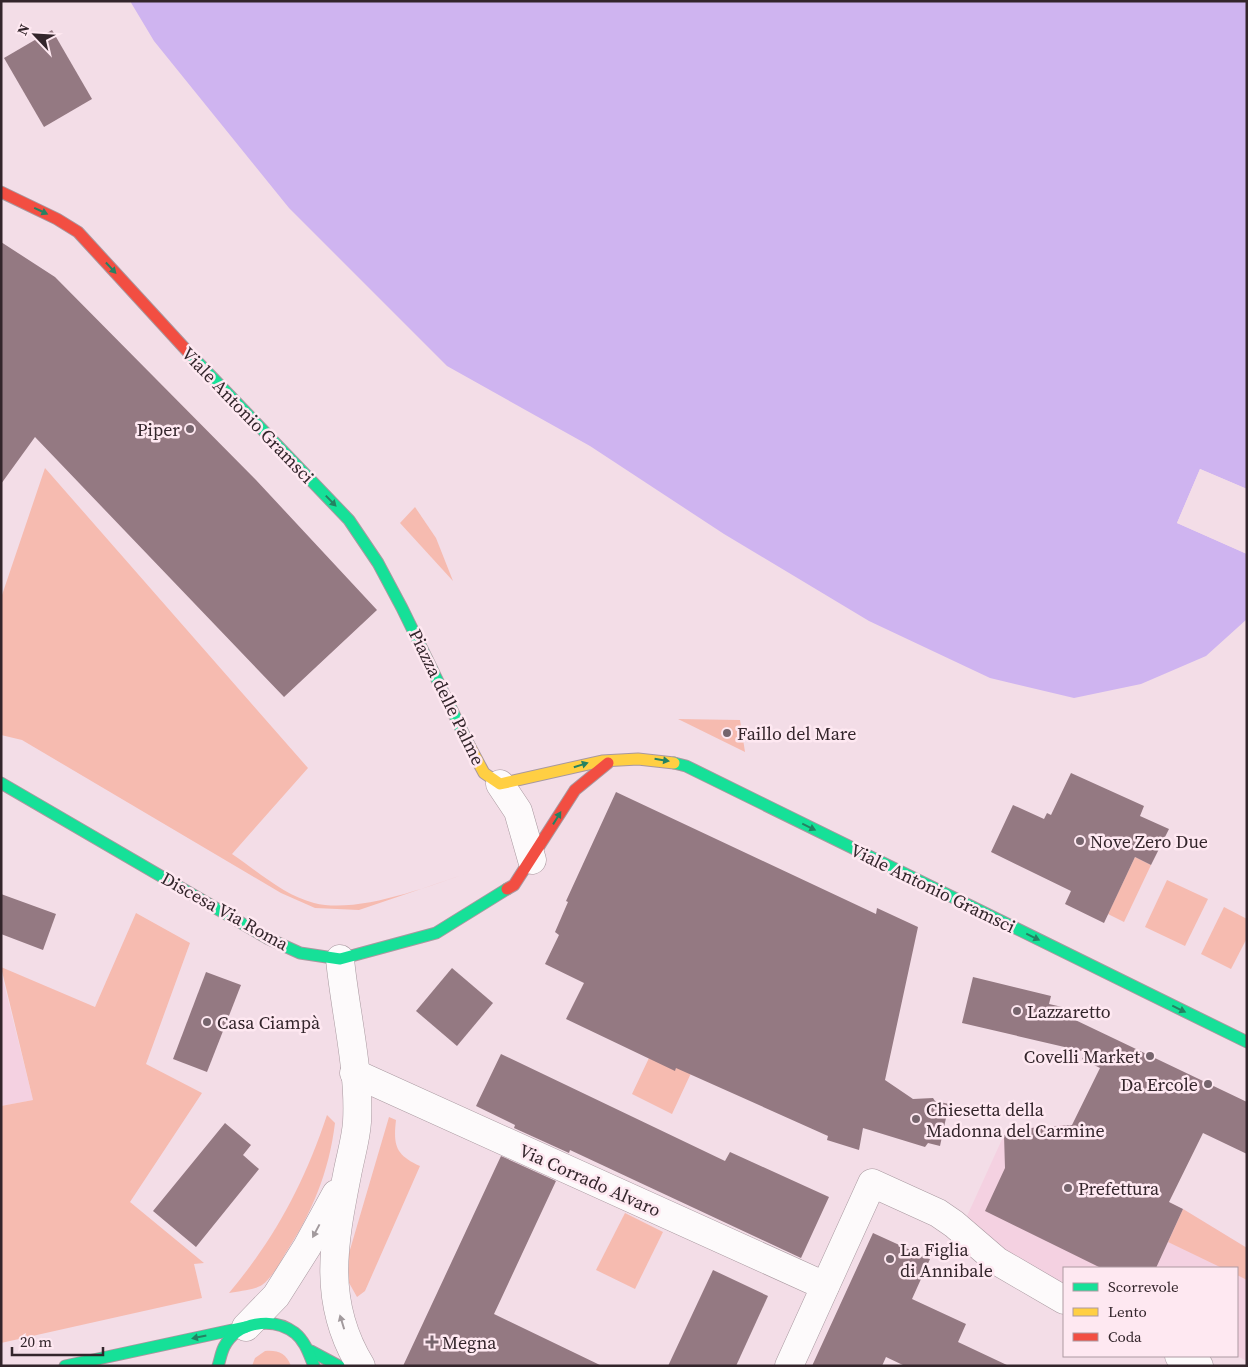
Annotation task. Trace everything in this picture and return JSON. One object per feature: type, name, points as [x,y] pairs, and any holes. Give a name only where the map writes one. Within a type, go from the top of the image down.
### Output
[{"type":"street","name":"Viale Antonio Gramsci","points":[[1,192],[57,219],[78,232],[197,362],[348,520],[378,564],[402,608]]},
{"type":"street","name":"Piazza delle Palme","points":[[402,608],[475,758],[484,773],[500,784]]},
{"type":"street","name":"Viale Antonio Gramsci","points":[[613,760],[659,759],[686,766],[709,776],[1247,1042]]},
{"type":"street","points":[[532,860],[518,811],[500,784],[535,780],[589,763],[613,760]]},
{"type":"street","name":"Discesa Via Roma","points":[[1,784],[25,795],[267,938],[300,953],[340,959],[436,933],[514,885],[532,860],[574,790],[592,774],[613,760]]},
{"type":"street","points":[[340,959],[354,1073],[357,1124],[333,1256],[336,1302],[349,1346],[361,1366]]},
{"type":"street","name":"Via Corrado Alvaro","points":[[354,1073],[825,1286]]},
{"type":"street","points":[[218,1366],[225,1345],[276,1296],[307,1247],[347,1173]]},
{"type":"street","points":[[789,1366],[872,1183],[938,1213],[954,1224],[997,1261],[1063,1299]]},
{"type":"street","points":[[65,1366],[260,1323],[281,1324],[299,1335],[311,1350],[339,1366]]},
{"type":"street","points":[[311,1350],[314,1366]]},
{"type":"street","points":[[1181,1357],[1199,1366]]},
{"type":"shaded area","points":[[130,1],[1247,1],[1247,489],[1200,469],[1177,523],[1247,554],[1247,619],[1206,656],[1141,684],[1074,698],[990,678],[869,621],[724,534],[590,446],[447,366],[289,208],[154,41]]},
{"type":"shaded area","points":[[45,468],[308,768],[232,854],[292,895],[314,903],[350,905],[371,902],[425,888],[359,910],[315,908],[281,893],[22,740],[1,735],[1,598]]},
{"type":"shaded area","points":[[415,507],[436,538],[453,581],[400,523]]},
{"type":"shaded area","points":[[678,719],[740,720],[745,752]]},
{"type":"shaded area","points":[[1135,857],[1151,865],[1124,922],[1108,914]]},
{"type":"shaded area","points":[[1167,880],[1208,899],[1185,946],[1145,927]]},
{"type":"shaded area","points":[[1224,907],[1247,919],[1247,938],[1231,969],[1201,954]]},
{"type":"shaded area","points":[[136,913],[190,943],[146,1064],[202,1093],[130,1202],[204,1263],[194,1264],[202,1298],[1,1343],[1,1106],[33,1100],[1,967],[95,1007]]},
{"type":"shaded area","points":[[1,972],[33,1100],[1,1106]]},
{"type":"shaded area","points":[[685,1049],[699,1056],[672,1114],[632,1094],[649,1058],[675,1070]]},
{"type":"shaded area","points":[[327,1115],[335,1123],[324,1175],[318,1192],[295,1239],[272,1275],[262,1285],[229,1293],[260,1252],[287,1209],[308,1164]]},
{"type":"shaded area","points":[[389,1117],[396,1120],[395,1137],[398,1149],[406,1158],[420,1166],[365,1291],[357,1297],[348,1281],[347,1260]]},
{"type":"shaded area","name":"Prefettura","points":[[1064,1125],[1070,1153],[1183,1209],[1247,1248],[1247,1361],[1238,1356],[1238,1267],[1063,1267],[1063,1284],[1002,1248],[967,1216],[1004,1135],[1018,1134],[1018,1129]]},
{"type":"shaded area","points":[[1183,1209],[1247,1248],[1247,1280],[1238,1276],[1238,1267],[1220,1267],[1168,1242]]},
{"type":"shaded area","points":[[625,1213],[663,1232],[635,1289],[596,1270]]},
{"type":"shaded area","points":[[265,1351],[281,1353],[287,1358],[291,1366],[252,1366],[255,1358]]},
{"type":"pier","points":[[1200,469],[1247,489],[1247,491],[1202,472],[1180,522],[1247,551],[1247,554],[1177,523]]},
{"type":"building","points":[[52,30],[92,99],[44,127],[4,58]]},
{"type":"building","points":[[1,242],[55,277],[256,480],[377,610],[284,697],[35,437],[1,484]]},
{"type":"building","name":"Nove Zero Due","points":[[1071,773],[1144,806],[1140,816],[1169,829],[1151,865],[1135,857],[1104,923],[1065,904],[1071,891],[991,852],[1013,805],[1044,819],[1047,813],[1051,815]]},
{"type":"building","points":[[616,792],[876,914],[877,908],[918,927],[885,1080],[913,1099],[933,1098],[935,1101],[949,1104],[940,1146],[928,1143],[925,1147],[863,1128],[859,1150],[827,1140],[828,1136],[676,1068],[675,1071],[566,1019],[584,983],[545,964],[559,935],[555,932],[568,902],[566,901]]},
{"type":"building","points":[[1,894],[56,914],[43,950],[1,934]]},
{"type":"building","points":[[452,968],[493,1003],[457,1046],[416,1011]]},
{"type":"building","name":"Casa Ciampà","points":[[206,972],[241,985],[207,1072],[173,1059]]},
{"type":"building","points":[[973,977],[1051,996],[1049,1004],[1071,1009],[1069,1017],[1247,1102],[1247,1154],[1203,1133],[1169,1202],[1183,1209],[1156,1267],[1099,1267],[985,1211],[1005,1168],[1004,1135],[1018,1134],[1018,1129],[1072,1125],[1100,1068],[1082,1059],[1086,1052],[962,1023]]},
{"type":"building","points":[[501,1054],[725,1161],[730,1152],[829,1197],[801,1258],[570,1150],[569,1153],[514,1128],[515,1125],[476,1106]]},
{"type":"building","points":[[225,1123],[251,1145],[243,1155],[259,1169],[196,1247],[153,1211]]},
{"type":"building","points":[[501,1156],[556,1181],[494,1314],[602,1366],[403,1366]]},
{"type":"building","points":[[873,1233],[930,1259],[912,1299],[966,1324],[958,1342],[1009,1366],[905,1366],[886,1357],[882,1366],[812,1366]]},
{"type":"building","points":[[713,1270],[768,1296],[736,1366],[668,1366]]},
{"type":"traffic: fast","points":[[189,353],[349,520],[378,563],[469,745]]},
{"type":"traffic: fast","points":[[674,763],[686,766],[1247,1042]]},
{"type":"traffic: fast","points":[[1,783],[267,938],[300,953],[340,959],[436,933],[507,889]]},
{"type":"traffic: fast","points":[[218,1366],[223,1349],[237,1332],[246,1327],[266,1323],[276,1324],[295,1333],[304,1344],[314,1366]]},
{"type":"traffic: fast","points":[[65,1366],[246,1327]]},
{"type":"traffic: fast","points":[[311,1351],[339,1366]]},
{"type":"traffic: slow","points":[[469,745],[484,773],[500,784],[602,761],[638,759],[674,763]]},
{"type":"traffic: jam","points":[[1,192],[57,219],[78,232],[189,353]]},
{"type":"traffic: jam","points":[[507,889],[514,885],[575,790],[608,763]]},
{"type":"place","name":"Piper","points":[[190,429]]},
{"type":"place","name":"Faillo del Mare","points":[[727,733]]},
{"type":"place","name":"Nove Zero Due","points":[[1080,841]]},
{"type":"place","name":"Lazzaretto","points":[[1017,1011]]},
{"type":"place","name":"Casa Ciampà","points":[[207,1022]]},
{"type":"place","name":"Covelli Market","points":[[1150,1056]]},
{"type":"place","name":"Da Ercole","points":[[1208,1084]]},
{"type":"place","name":"Chiesetta della Madonna del Carmine","points":[[916,1119]]},
{"type":"place","name":"Prefettura","points":[[1068,1188]]},
{"type":"place","name":"La Figlia di Annibale","points":[[890,1259]]},
{"type":"place","name":"Megna","points":[[432,1342]]}]
